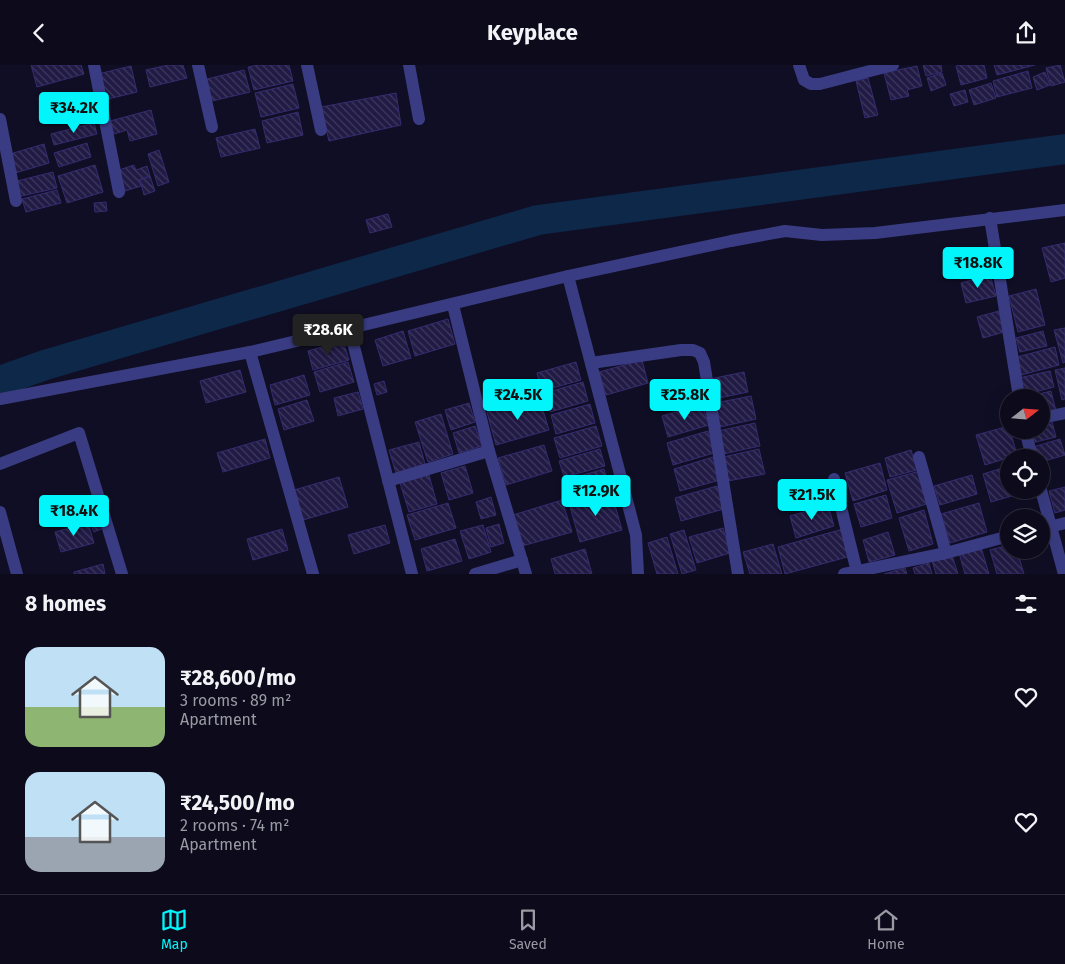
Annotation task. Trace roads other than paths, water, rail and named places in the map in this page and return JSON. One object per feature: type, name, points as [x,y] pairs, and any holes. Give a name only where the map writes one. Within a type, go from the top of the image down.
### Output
[{"type":"street","points":[[94,65],[119,191]]},
{"type":"street","points":[[198,65],[212,127]]},
{"type":"street","points":[[307,65],[321,130]]},
{"type":"street","points":[[409,65],[419,119]]},
{"type":"street","points":[[799,65],[804,81],[811,84],[893,65]]},
{"type":"street","points":[[0,119],[16,201]]},
{"type":"street","points":[[0,399],[250,352],[568,276],[786,231],[822,235],[875,233],[1065,209]]},
{"type":"street","points":[[990,218],[1018,389]]},
{"type":"street","points":[[568,276],[636,535],[638,574]]},
{"type":"street","points":[[453,305],[489,451],[526,574]]},
{"type":"street","points":[[350,327],[412,574]]},
{"type":"street","points":[[590,363],[681,350],[693,350],[700,353],[704,362],[738,574]]},
{"type":"street","points":[[250,352],[313,574]]},
{"type":"street","points":[[1050,416],[1065,413]]},
{"type":"street","points":[[0,463],[79,433],[122,574]]},
{"type":"street","points":[[388,481],[489,451]]},
{"type":"street","points":[[919,457],[946,553]]},
{"type":"street","points":[[834,479],[851,573],[946,553],[1000,538]]},
{"type":"street","points":[[0,512],[17,574]]},
{"type":"street","points":[[1050,527],[1065,523]]},
{"type":"street","points":[[1050,538],[1064,573]]},
{"type":"street","points":[[475,574],[522,560]]},
{"type":"waterway","points":[[0,381],[45,365],[538,220],[1065,149]]}]
